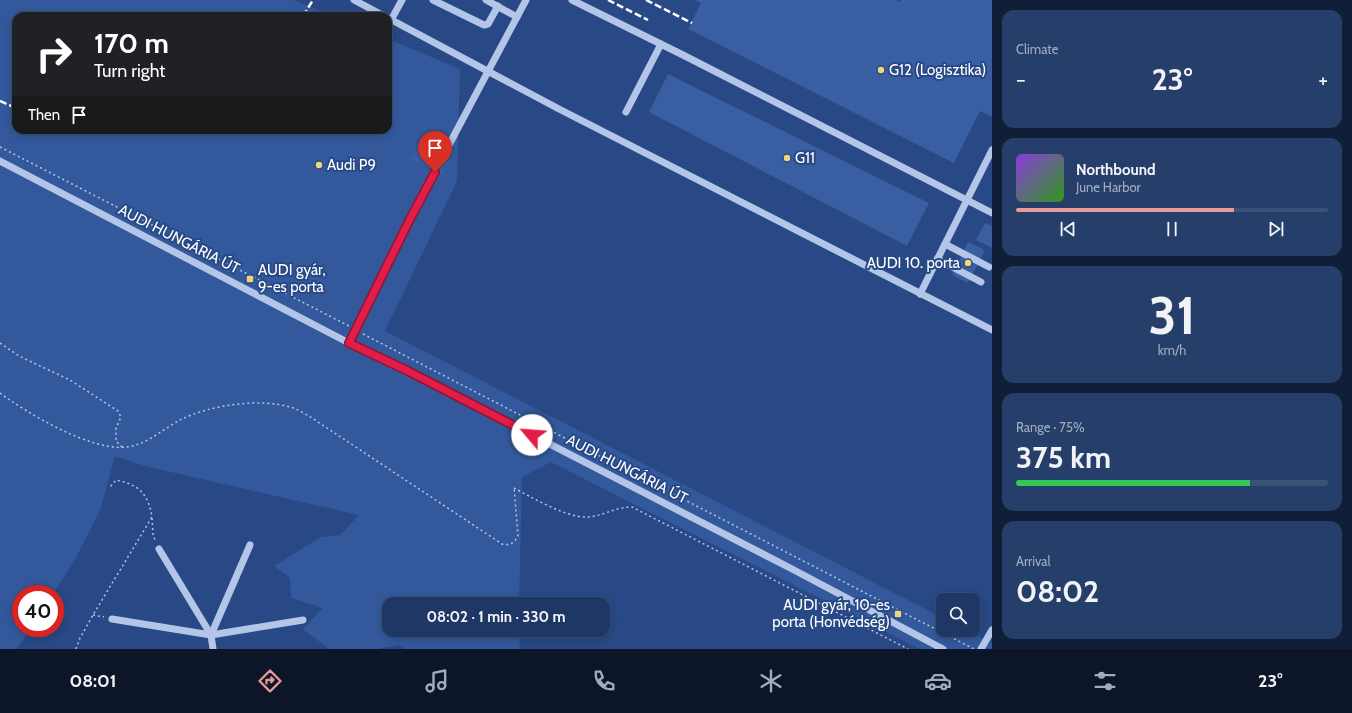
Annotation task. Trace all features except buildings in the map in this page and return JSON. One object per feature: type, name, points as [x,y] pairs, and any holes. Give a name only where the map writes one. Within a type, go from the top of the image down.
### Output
[{"type":"street","points":[[354,0],[376,12]]},
{"type":"street","points":[[392,16],[402,0]]},
{"type":"street","points":[[433,0],[484,25],[488,24],[498,6]]},
{"type":"street","points":[[486,0],[517,17]]},
{"type":"street","points":[[442,158],[526,0]]},
{"type":"street","points":[[572,0],[992,213]]},
{"type":"street","points":[[392,20],[992,330]]},
{"type":"street","points":[[626,112],[661,44]]},
{"type":"street","points":[[920,294],[992,150]]},
{"type":"street","name":"AUDI HUNGÁRIA ÚT","points":[[0,161],[349,343],[408,371],[794,570],[943,649]]},
{"type":"street","points":[[349,343],[409,221],[435,172]]},
{"type":"street","points":[[945,244],[989,267]]},
{"type":"street","points":[[937,259],[981,282]]},
{"type":"street","points":[[210,635],[250,545]]},
{"type":"street","points":[[159,549],[210,635],[213,649]]},
{"type":"street","points":[[112,619],[210,635],[303,620]]},
{"type":"street","points":[[981,649],[992,630]]},
{"type":"path","points":[[0,147],[974,649]]},
{"type":"path","points":[[0,343],[19,356],[70,380],[118,411],[121,417],[116,428],[116,441],[123,448]]},
{"type":"path","points":[[0,393],[28,412],[48,423],[74,435],[114,448],[127,448],[140,443],[182,419],[211,408],[246,404],[275,404],[291,407],[312,418],[502,544],[512,544],[516,541],[518,536],[514,488],[577,517],[586,518],[622,507],[632,508],[908,649]]},
{"type":"path","points":[[110,487],[116,480],[130,483],[142,490],[150,506],[153,535],[159,549]]},
{"type":"path","points":[[76,649],[80,638],[93,615],[152,517]]},
{"type":"path","points":[[93,615],[112,619]]},
{"type":"shaded area","points":[[0,0],[294,0],[322,12],[12,12],[12,134],[392,134],[392,41],[460,69],[457,181],[385,331],[936,614],[936,637],[980,637],[992,643],[992,649],[920,649],[551,462],[522,477],[519,597],[382,597],[382,637],[519,637],[520,649],[406,649],[400,645],[377,649],[329,649],[303,629],[323,608],[291,598],[290,578],[274,566],[321,537],[340,535],[359,515],[145,466],[115,456],[100,511],[73,563],[59,585],[12,585],[12,637],[25,637],[17,649],[0,649]]},
{"type":"tunnel","points":[[435,172],[442,158]]},
{"type":"railway","points":[[306,12],[313,0]]},
{"type":"railway","points":[[608,0],[648,20]]},
{"type":"railway","points":[[646,0],[692,23]]},
{"type":"railway","points":[[0,101],[12,106]]},
{"type":"place","name":"G12 (Logisztika)","points":[[881,70]]},
{"type":"place","name":"G11","points":[[787,158]]},
{"type":"place","name":"Audi P9","points":[[319,165]]},
{"type":"place","name":"AUDI 10. porta","points":[[968,263]]},
{"type":"place","name":"AUDI gyár, 9-es porta","points":[[250,279]]},
{"type":"place","name":"AUDI gyár, 10-es porta (Honvédség)","points":[[898,614]]},
{"type":"route","points":[[435,172],[409,221],[349,343],[408,371],[532,435]]}]
